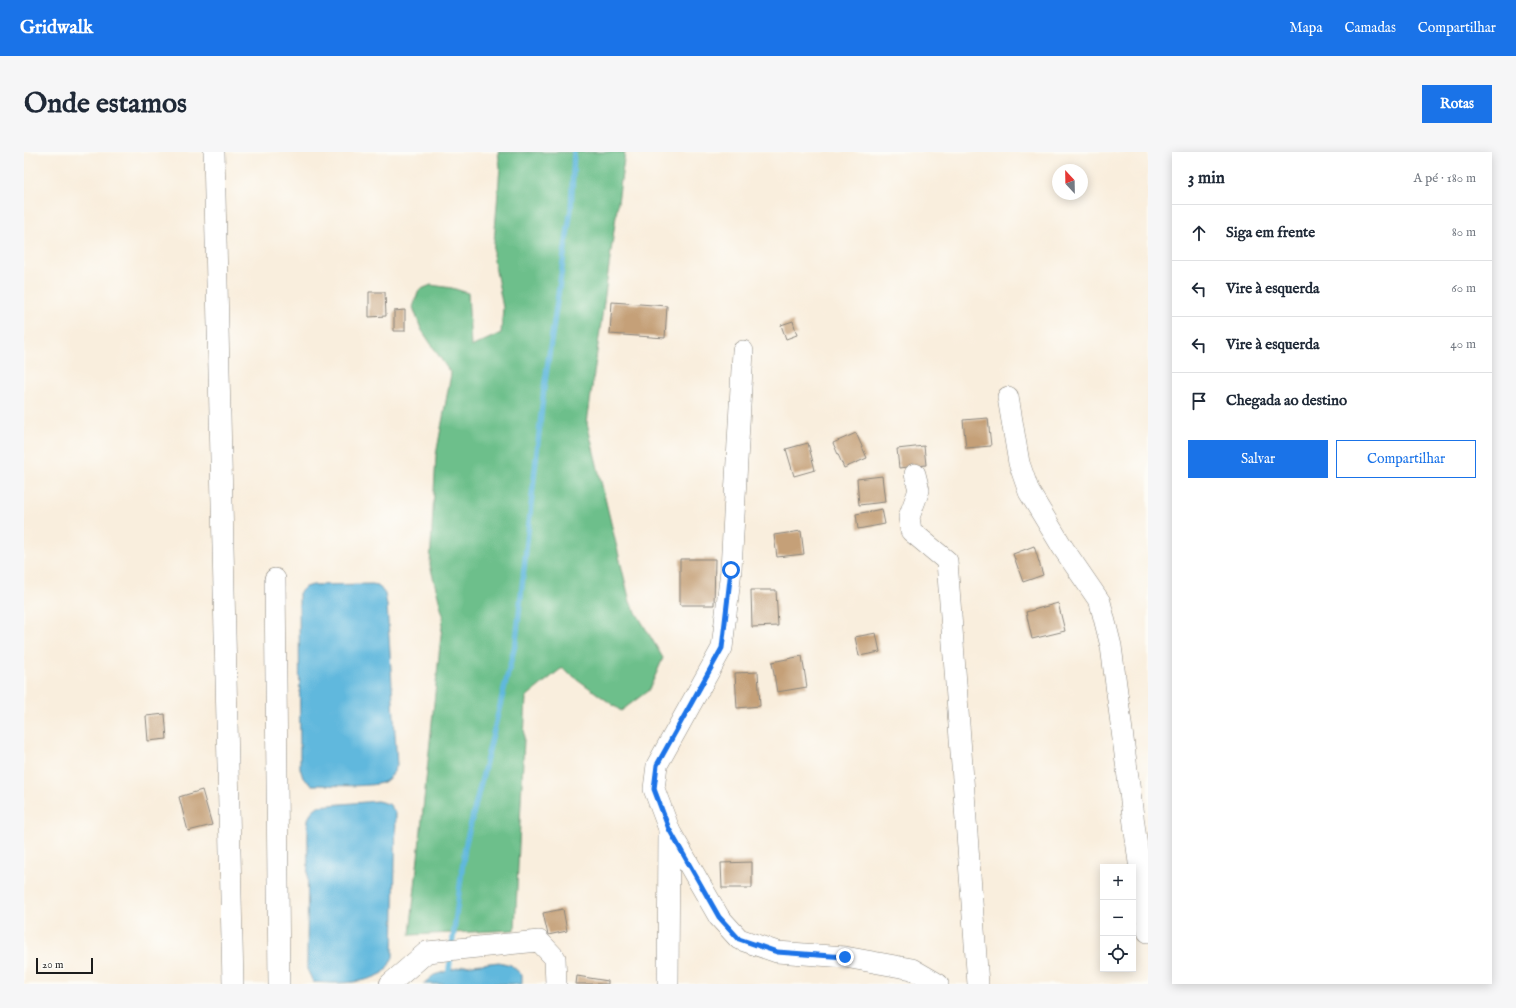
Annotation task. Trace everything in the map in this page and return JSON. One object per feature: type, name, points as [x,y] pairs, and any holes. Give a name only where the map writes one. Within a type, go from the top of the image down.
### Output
[{"type":"street","points":[[214,152],[233,984]]},
{"type":"street","points":[[742,351],[731,570],[722,648],[657,765],[654,789],[669,829],[719,917],[739,939],[777,952],[845,957],[912,969],[938,984]]},
{"type":"street","points":[[1008,397],[1019,463],[1029,492],[1063,548],[1100,602],[1111,646],[1148,932]]},
{"type":"street","points":[[915,474],[919,490],[909,517],[911,531],[947,561],[978,984]]},
{"type":"street","points":[[275,579],[279,984]]},
{"type":"street","points":[[668,984],[669,829]]},
{"type":"street","points":[[390,984],[427,952],[538,941],[555,958],[556,984]]},
{"type":"green space","points":[[498,152],[625,152],[587,423],[630,602],[663,658],[649,690],[621,711],[562,668],[526,697],[515,930],[410,935],[443,616],[430,565],[436,455],[451,374],[421,329],[413,307],[419,290],[431,285],[452,288],[468,293],[471,347],[501,333],[503,308],[493,255],[500,167]]},
{"type":"water","points":[[313,585],[378,585],[385,594],[387,605],[397,765],[389,779],[378,784],[360,786],[312,785],[303,778],[300,768],[299,593],[305,587]]},
{"type":"water","points":[[377,801],[389,804],[396,813],[393,957],[383,973],[375,977],[359,981],[340,983],[313,982],[307,969],[308,819],[312,811],[318,806]]},
{"type":"water","points":[[499,962],[511,965],[522,975],[522,984],[423,984],[434,975],[464,966]]},
{"type":"building","points":[[369,292],[385,292],[386,316],[369,317]]},
{"type":"building","points":[[612,302],[667,306],[665,338],[610,334]]},
{"type":"building","points":[[405,310],[405,331],[394,331],[394,311]]},
{"type":"building","points":[[793,321],[797,335],[786,339],[781,325]]},
{"type":"building","points":[[988,418],[991,446],[966,448],[963,420]]},
{"type":"building","points":[[856,433],[867,458],[844,468],[833,443]]},
{"type":"building","points":[[808,443],[815,470],[794,476],[786,449]]},
{"type":"building","points":[[924,446],[926,465],[899,468],[897,449]]},
{"type":"building","points":[[882,476],[885,502],[859,505],[857,479]]},
{"type":"building","points":[[882,509],[885,524],[858,529],[856,514]]},
{"type":"building","points":[[801,531],[804,554],[777,557],[774,535]]},
{"type":"building","points":[[1034,546],[1043,575],[1023,582],[1013,554]]},
{"type":"building","points":[[680,559],[715,559],[714,605],[680,605]]},
{"type":"building","points":[[751,590],[776,590],[778,626],[752,627]]},
{"type":"building","points":[[1058,603],[1065,631],[1032,639],[1026,612]]},
{"type":"building","points":[[876,633],[880,652],[859,656],[855,637]]},
{"type":"building","points":[[802,656],[807,687],[777,692],[772,662]]},
{"type":"building","points":[[758,672],[760,706],[737,708],[735,673]]},
{"type":"building","points":[[165,714],[167,739],[148,741],[146,716]]},
{"type":"building","points":[[202,790],[212,825],[188,831],[179,797]]},
{"type":"building","points":[[752,862],[752,888],[722,888],[721,863]]},
{"type":"building","points":[[563,909],[567,931],[548,935],[543,913]]},
{"type":"building","points":[[577,976],[608,981],[608,984],[576,984]]},
{"type":"waterway","points":[[452,946],[465,847],[516,641],[544,388],[571,209],[574,152]]},
{"type":"waterway","points":[[447,984],[451,955]]},
{"type":"route","points":[[731,570],[722,648],[657,765],[654,789],[669,829],[719,917],[739,939],[777,952],[845,957]]}]
